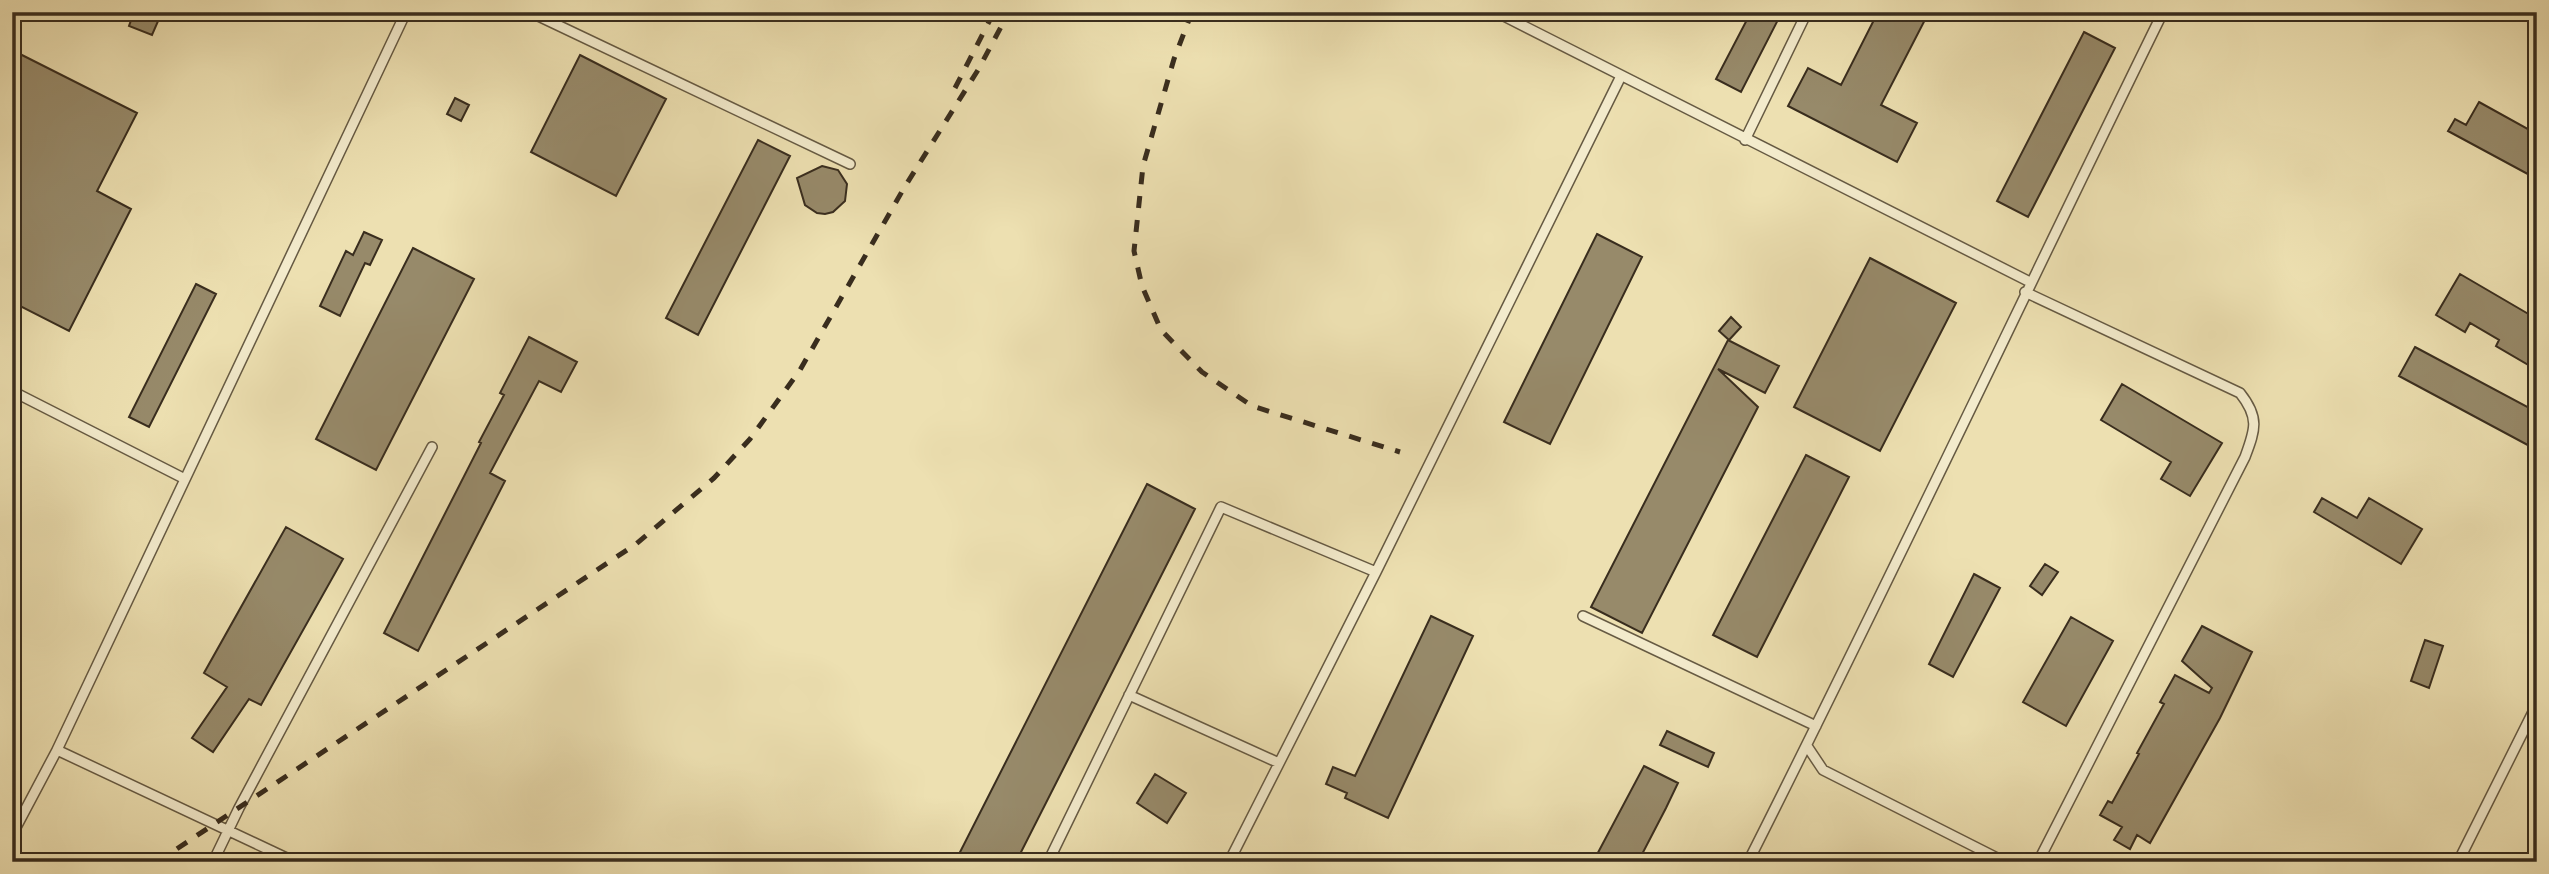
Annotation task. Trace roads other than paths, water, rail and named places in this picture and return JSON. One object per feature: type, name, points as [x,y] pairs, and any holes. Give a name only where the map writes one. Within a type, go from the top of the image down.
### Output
[{"type":"lane","points":[[12,835],[57,750],[406,12]]},
{"type":"lane","points":[[530,12],[850,164]]},
{"type":"lane","points":[[1496,12],[2030,282]]},
{"type":"lane","points":[[1745,140],[1807,12]]},
{"type":"lane","points":[[1748,862],[2164,12]]},
{"type":"lane","points":[[1229,862],[1376,572],[1621,76]]},
{"type":"lane","points":[[2025,292],[2240,393],[2250,406],[2255,428],[2245,457],[2038,862]]},
{"type":"lane","points":[[12,391],[185,479]]},
{"type":"lane","points":[[213,862],[239,808],[432,447]]},
{"type":"lane","points":[[1048,862],[1221,506],[1376,572]]},
{"type":"lane","points":[[1583,617],[1816,726]]},
{"type":"lane","points":[[1129,695],[1279,763]]},
{"type":"lane","points":[[2458,862],[2537,704]]},
{"type":"lane","points":[[1807,746],[1823,770],[2005,862]]},
{"type":"lane","points":[[57,750],[295,862]]},
{"type":"railway","points":[[955,88],[994,12]]},
{"type":"railway","points":[[157,862],[636,544],[714,478],[750,439],[800,370],[904,188],[978,70],[1009,12]]},
{"type":"railway","points":[[1192,12],[1174,59],[1143,166],[1134,251],[1142,286],[1161,330],[1202,372],[1252,406],[1400,452]]}]
